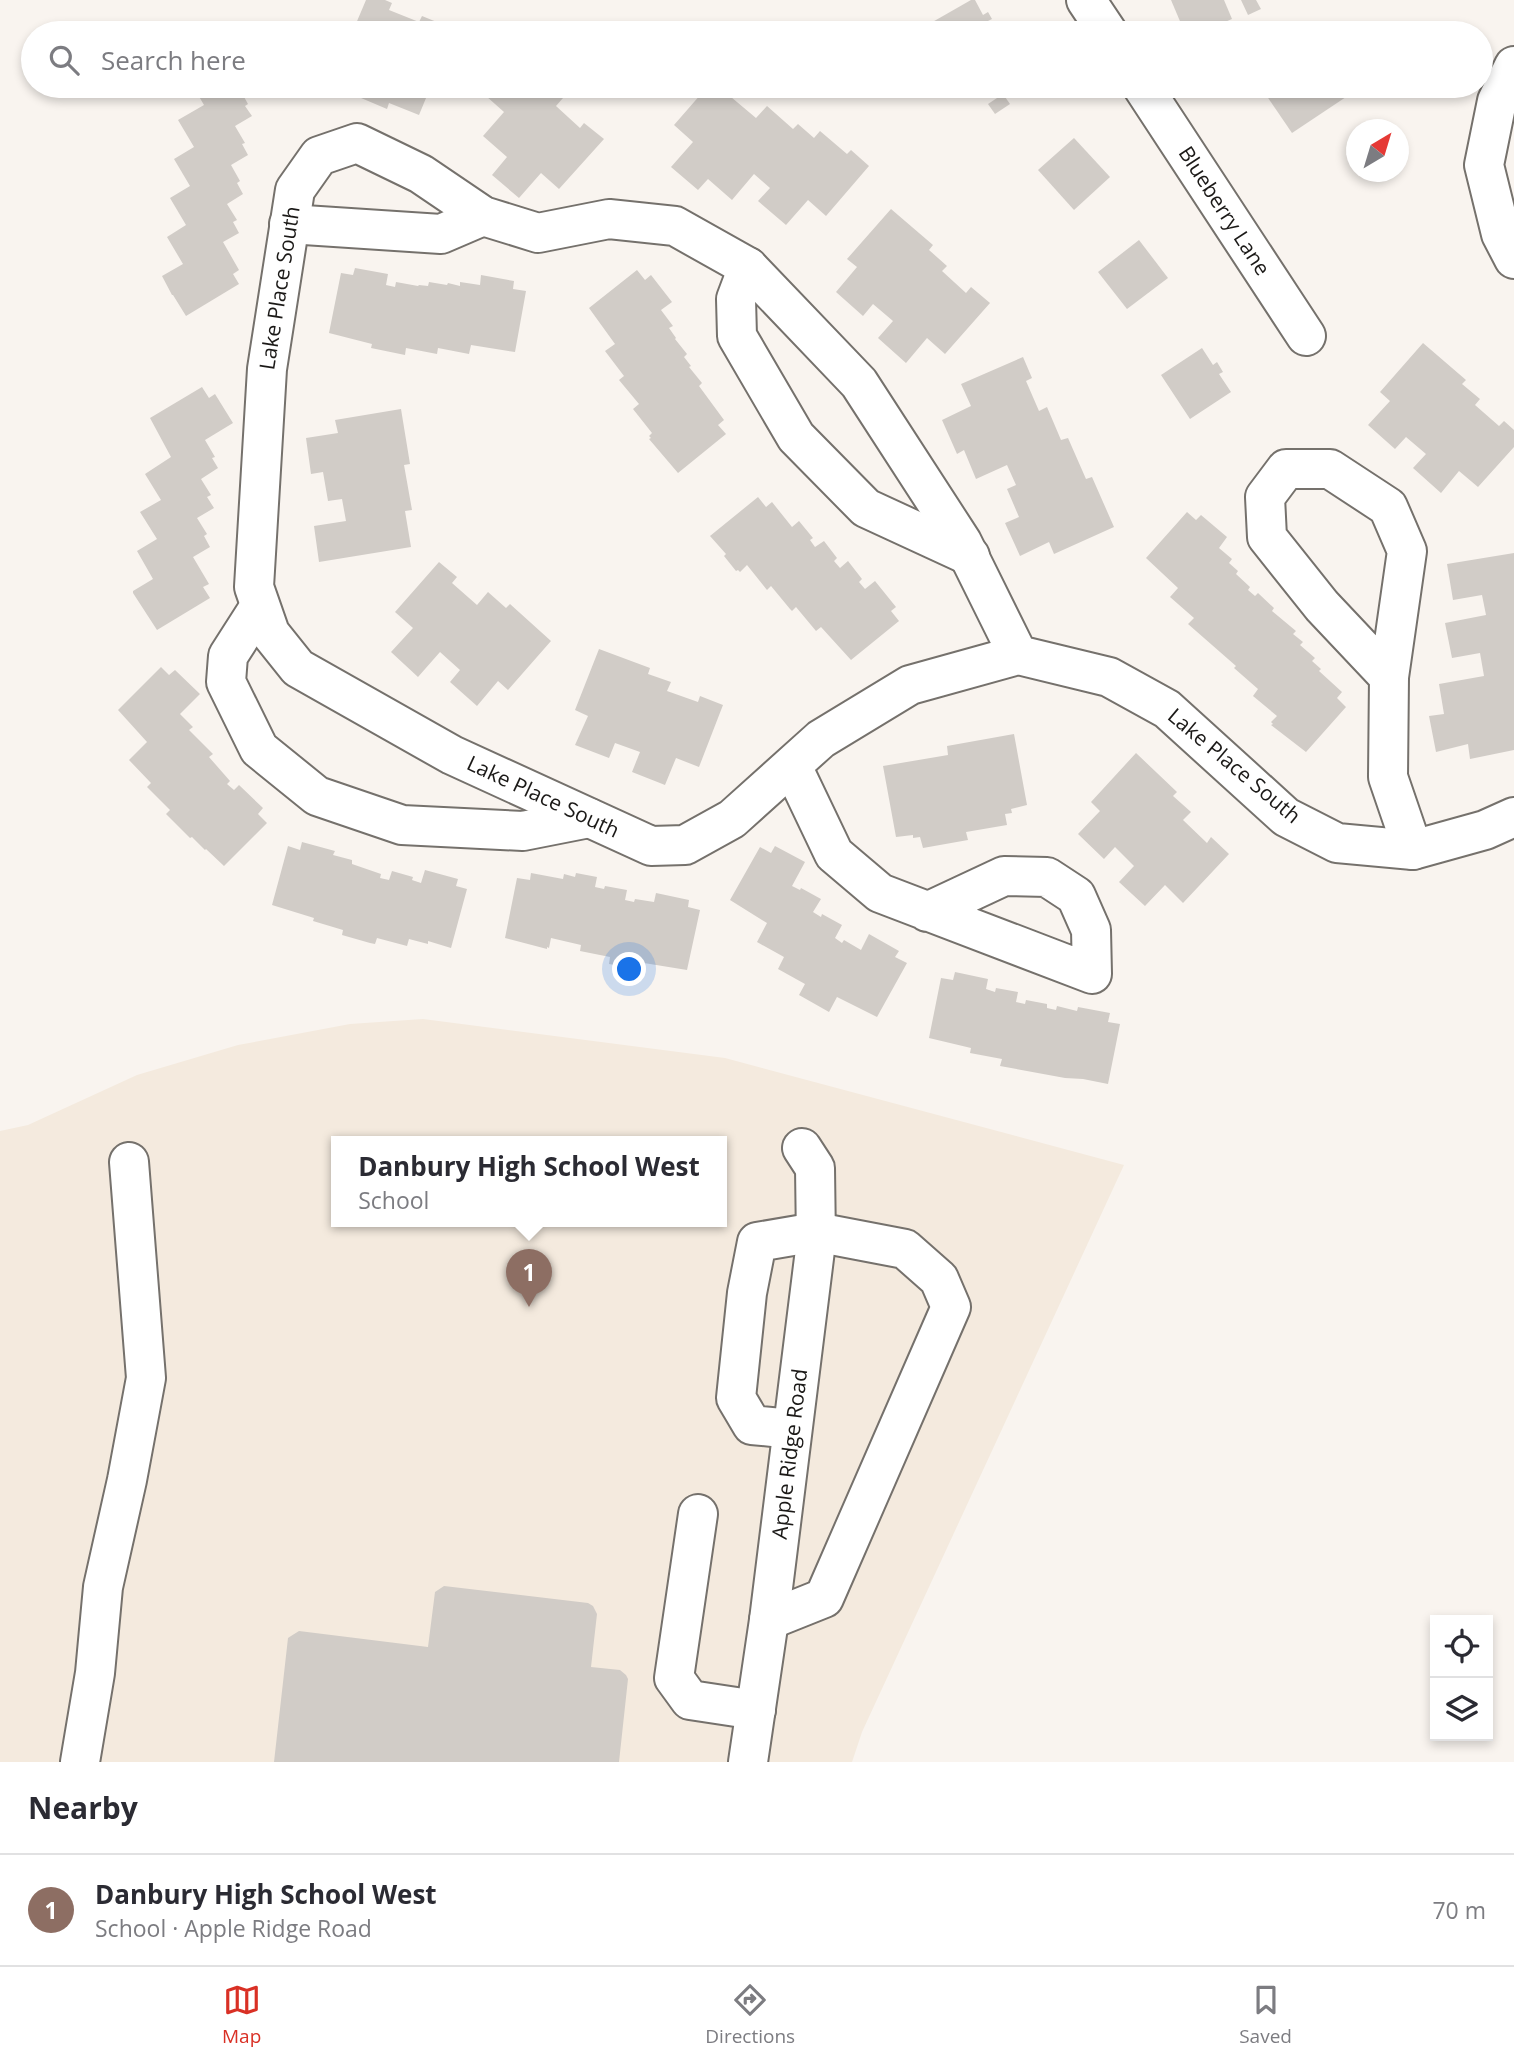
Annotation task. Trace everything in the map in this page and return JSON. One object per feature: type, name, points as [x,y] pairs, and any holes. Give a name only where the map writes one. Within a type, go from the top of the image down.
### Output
[{"type":"street","points":[[1086,0],[1100,21]]},
{"type":"street","points":[[1514,66],[1497,101],[1484,166],[1501,234],[1514,259]]},
{"type":"street","name":"Blueberry Lane","points":[[1150,98],[1306,336]]},
{"type":"street","name":"Lake Place South","points":[[1018,656],[970,556],[859,383],[748,267],[675,226],[609,219],[538,233],[482,216],[421,174],[357,143],[319,156],[295,190],[267,369],[254,587],[270,633],[298,668],[452,755],[651,846],[685,845],[732,820],[821,740],[910,685],[1018,656],[1109,677],[1167,709],[1286,817],[1337,843],[1413,850],[1485,830],[1514,817]]},
{"type":"street","points":[[289,224],[441,234],[482,216]]},
{"type":"street","points":[[748,267],[736,299],[737,336],[796,437],[866,508],[970,556]]},
{"type":"street","points":[[1389,677],[1322,606],[1268,537],[1265,497],[1286,469],[1330,469],[1388,507],[1407,551],[1389,677],[1388,777],[1413,850]]},
{"type":"street","points":[[260,606],[228,656],[226,681],[259,749],[317,796],[401,825],[523,831],[589,818]]},
{"type":"street","points":[[792,766],[834,854],[880,893],[927,912]]},
{"type":"street","name":"Apple Ridge Road","points":[[748,1762],[769,1620],[816,1232],[815,1168],[802,1148]]},
{"type":"street","points":[[80,1762],[95,1673],[103,1587],[146,1378],[129,1162]]},
{"type":"street","points":[[769,1620],[824,1598],[951,1307],[939,1279],[905,1249],[816,1232],[757,1242],[747,1293],[736,1398],[752,1425],[792,1429]]},
{"type":"street","points":[[698,1514],[674,1678],[690,1700],[756,1710]]},
{"type":"shaded area","points":[[423,1019],[725,1058],[1124,1165],[862,1732],[852,1762],[0,1762],[0,1131],[28,1125],[137,1075],[238,1045],[350,1024]]},
{"type":"building","points":[[366,0],[385,0],[392,3],[389,10],[416,21],[357,21]]},
{"type":"building","points":[[971,0],[975,0],[983,15],[988,12],[992,19],[988,21],[934,21]]},
{"type":"building","points":[[1171,0],[1224,0],[1232,19],[1227,21],[1180,21]]},
{"type":"building","points":[[1241,0],[1256,0],[1261,9],[1248,15]]},
{"type":"building","points":[[422,16],[434,21],[420,21]]},
{"type":"building","points":[[200,98],[245,98],[248,104],[245,106],[252,116],[235,126],[245,143],[242,144],[248,155],[231,165],[240,181],[237,183],[243,194],[227,204],[237,220],[233,222],[239,233],[223,242],[239,270],[233,274],[239,284],[186,316],[162,276],[183,264],[167,237],[186,225],[170,198],[190,186],[174,159],[194,147],[178,120],[204,105]]},
{"type":"building","points":[[361,98],[426,98],[419,115],[389,103],[387,109]]},
{"type":"building","points":[[488,98],[563,98],[556,106],[580,128],[584,123],[604,139],[559,189],[541,173],[519,198],[492,175],[507,157],[483,136],[504,112]]},
{"type":"building","points":[[698,98],[732,98],[756,118],[767,106],[793,129],[798,124],[814,138],[820,131],[847,154],[851,150],[869,166],[826,216],[808,200],[786,225],[758,201],[770,188],[754,174],[732,200],[708,179],[698,190],[671,167],[693,142],[674,125]]},
{"type":"building","points":[[997,98],[1006,98],[1010,104],[995,114],[988,104]]},
{"type":"building","points":[[1268,98],[1344,98],[1292,133]]},
{"type":"building","points":[[1074,138],[1110,177],[1074,210],[1038,170]]},
{"type":"building","points":[[891,209],[933,245],[929,250],[947,266],[942,271],[966,293],[971,287],[990,303],[945,354],[927,338],[906,363],[878,338],[893,321],[873,304],[863,316],[836,292],[857,267],[847,259]]},
{"type":"building","points":[[1139,240],[1168,278],[1127,309],[1098,272]]},
{"type":"building","points":[[355,268],[388,274],[386,285],[395,287],[396,282],[418,286],[428,286],[429,282],[460,286],[460,282],[480,285],[481,275],[514,281],[513,289],[526,291],[515,352],[471,345],[469,354],[438,348],[437,354],[406,348],[405,355],[371,348],[372,344],[329,333],[341,273],[353,275]]},
{"type":"building","points":[[637,270],[645,280],[651,275],[672,302],[661,310],[673,326],[669,328],[675,339],[687,354],[684,357],[691,366],[689,367],[702,383],[699,386],[724,420],[718,425],[726,434],[678,473],[649,439],[652,433],[633,409],[639,404],[619,380],[624,376],[605,351],[615,344],[589,308]]},
{"type":"building","points":[[1423,343],[1466,380],[1462,384],[1480,399],[1475,405],[1499,426],[1504,421],[1514,430],[1514,447],[1478,487],[1459,471],[1441,493],[1413,468],[1426,454],[1406,437],[1395,449],[1368,425],[1390,401],[1380,392]]},
{"type":"building","points":[[1202,348],[1213,365],[1217,362],[1223,372],[1219,374],[1231,392],[1190,419],[1161,375]]},
{"type":"building","points":[[1023,357],[1032,378],[1026,381],[1039,411],[1047,407],[1061,440],[1068,438],[1086,479],[1092,477],[1114,527],[1054,554],[1049,542],[1020,556],[1005,523],[1019,517],[1007,489],[1016,485],[1007,465],[976,479],[964,450],[957,454],[942,420],[971,406],[961,384]]},
{"type":"building","points":[[202,387],[209,398],[215,394],[233,423],[205,440],[218,468],[201,479],[211,495],[207,497],[214,508],[197,518],[207,534],[204,536],[210,547],[193,557],[209,584],[203,587],[210,598],[157,630],[133,593],[153,579],[137,551],[157,539],[140,512],[161,500],[145,474],[171,457],[150,418]]},
{"type":"building","points":[[401,409],[410,464],[404,465],[412,510],[405,511],[411,547],[319,562],[314,526],[346,521],[342,499],[328,501],[323,472],[311,474],[306,438],[338,433],[335,420]]},
{"type":"building","points":[[758,497],[766,507],[772,502],[792,527],[799,521],[813,538],[810,540],[815,547],[824,541],[837,558],[834,561],[840,568],[848,561],[862,579],[859,582],[865,589],[875,581],[896,607],[891,611],[899,621],[851,660],[821,627],[816,631],[796,607],[792,611],[771,586],[767,590],[747,565],[740,572],[736,571],[724,556],[726,554],[710,536]]},
{"type":"building","points":[[1187,512],[1196,520],[1201,515],[1227,537],[1219,548],[1232,559],[1229,563],[1238,571],[1236,574],[1250,587],[1248,590],[1255,596],[1258,593],[1274,608],[1272,611],[1296,631],[1293,634],[1303,642],[1300,645],[1315,658],[1312,661],[1321,669],[1319,671],[1342,692],[1337,698],[1346,707],[1306,752],[1271,725],[1277,716],[1253,696],[1258,689],[1188,624],[1194,618],[1170,597],[1178,588],[1146,558]]},
{"type":"building","points":[[1514,553],[1514,750],[1470,759],[1468,744],[1436,752],[1429,716],[1444,714],[1439,684],[1484,676],[1480,653],[1452,658],[1445,623],[1486,615],[1482,595],[1453,600],[1447,564]]},
{"type":"building","points":[[439,562],[457,577],[452,583],[477,605],[488,592],[506,608],[510,604],[551,641],[508,690],[498,681],[477,706],[450,682],[460,670],[440,652],[418,677],[391,652],[413,628],[395,612]]},
{"type":"building","points":[[599,649],[650,668],[648,674],[671,682],[667,691],[698,702],[700,696],[723,705],[699,767],[676,758],[665,785],[632,772],[640,752],[615,743],[609,758],[575,745],[588,716],[575,710]]},
{"type":"building","points":[[161,667],[169,675],[175,670],[200,694],[180,714],[193,727],[189,730],[213,754],[209,757],[230,781],[227,784],[234,790],[239,785],[263,808],[258,814],[267,823],[224,866],[166,814],[170,810],[147,787],[151,783],[129,760],[147,742],[118,710]]},
{"type":"building","points":[[1014,734],[1027,805],[1011,809],[1012,813],[1005,814],[1007,825],[966,832],[968,840],[923,848],[920,837],[896,837],[883,766],[948,755],[947,746]]},
{"type":"building","points":[[1136,753],[1177,792],[1173,796],[1191,812],[1183,820],[1207,843],[1211,837],[1229,854],[1183,903],[1165,885],[1145,906],[1119,882],[1134,866],[1115,847],[1104,859],[1078,834],[1100,811],[1091,802]]},
{"type":"building","points":[[302,842],[335,851],[333,855],[352,860],[352,864],[381,874],[380,878],[389,880],[392,871],[413,877],[412,880],[421,883],[425,870],[458,879],[456,886],[467,889],[451,948],[409,939],[407,946],[377,938],[375,944],[370,943],[342,935],[343,930],[313,921],[314,918],[272,905],[288,846],[300,850]]},
{"type":"building","points":[[775,846],[805,862],[792,886],[821,899],[813,912],[842,925],[835,938],[861,950],[869,934],[899,951],[895,957],[907,963],[877,1017],[837,997],[829,1012],[799,995],[805,984],[778,969],[784,957],[757,942],[767,923],[730,900],[760,847],[771,853]]},
{"type":"building","points":[[531,873],[563,879],[564,874],[575,877],[576,873],[597,877],[595,887],[627,890],[625,900],[634,902],[635,899],[654,902],[656,893],[689,900],[688,907],[700,910],[687,970],[644,963],[642,970],[609,964],[610,957],[580,951],[581,945],[551,938],[547,949],[505,938],[517,878],[530,880]]},
{"type":"building","points":[[955,972],[988,979],[986,989],[995,992],[996,988],[1018,992],[1016,1002],[1025,1004],[1026,1000],[1047,1004],[1047,1008],[1056,1010],[1057,1006],[1077,1011],[1078,1007],[1110,1013],[1108,1022],[1120,1024],[1108,1084],[1000,1066],[1002,1059],[970,1053],[971,1048],[929,1038],[941,978],[953,980]]},
{"type":"building","points":[[444,1586],[588,1603],[593,1606],[597,1614],[591,1667],[620,1670],[628,1679],[619,1762],[274,1762],[288,1638],[299,1631],[428,1647],[435,1592]]},
{"type":"place","name":"Danbury High School West","points":[[529,1307]]}]
